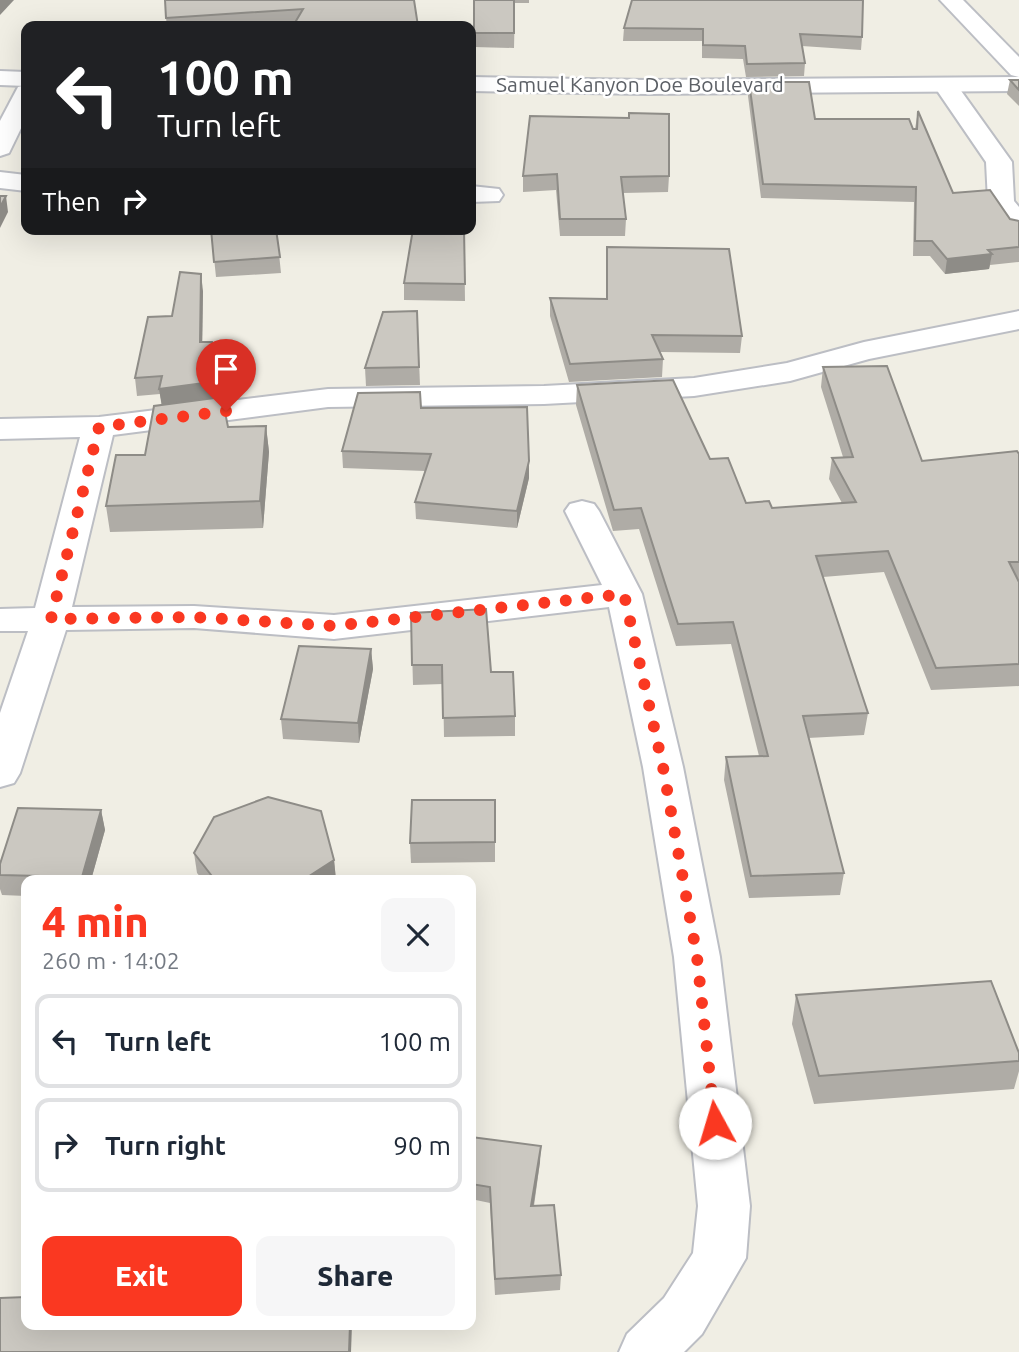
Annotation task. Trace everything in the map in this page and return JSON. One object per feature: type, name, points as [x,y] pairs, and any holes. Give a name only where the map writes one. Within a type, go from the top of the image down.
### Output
[{"type":"street","points":[[951,0],[1019,70]]},
{"type":"street","points":[[0,78],[21,79]]},
{"type":"street","name":"Samuel Kanyon Doe Boulevard","points":[[476,84],[1019,84]]},
{"type":"street","points":[[946,86],[999,162],[1001,201],[1019,226]]},
{"type":"street","points":[[0,148],[21,103]]},
{"type":"street","points":[[0,180],[21,182]]},
{"type":"street","points":[[0,429],[99,427],[328,398],[544,396],[694,387],[789,372],[864,351],[1019,320]]},
{"type":"street","points":[[0,774],[51,619],[99,427]]},
{"type":"street","points":[[582,511],[624,594],[663,767],[697,957],[724,1206],[719,1258],[683,1316],[647,1352]]},
{"type":"street","points":[[0,621],[194,617],[334,626],[624,594]]},
{"type":"building","points":[[165,0],[414,0],[417,21],[296,21],[303,9],[166,18]]},
{"type":"building","points":[[474,0],[514,0],[514,33],[476,33]]},
{"type":"building","points":[[632,0],[863,0],[862,37],[800,34],[805,63],[747,64],[745,46],[703,45],[703,29],[624,28]]},
{"type":"building","points":[[1010,80],[1019,80],[1019,90]]},
{"type":"building","points":[[749,82],[809,82],[815,119],[909,119],[913,129],[917,129],[918,111],[953,193],[990,190],[1010,219],[1019,221],[1019,247],[988,250],[992,254],[947,259],[932,241],[915,241],[916,187],[763,184]]},
{"type":"building","points":[[629,113],[669,114],[669,176],[621,177],[626,219],[560,219],[557,174],[523,176],[530,116],[629,118]]},
{"type":"building","points":[[0,196],[6,196],[0,207]]},
{"type":"building","points":[[212,235],[277,235],[280,257],[214,262]]},
{"type":"building","points":[[412,235],[464,235],[465,284],[404,283]]},
{"type":"building","points":[[607,247],[729,249],[742,336],[652,335],[663,359],[570,364],[550,298],[607,299]]},
{"type":"building","points":[[180,272],[201,274],[200,342],[212,342],[219,381],[159,389],[162,376],[135,378],[148,317],[172,316]]},
{"type":"building","points":[[417,311],[419,367],[365,368],[383,312]]},
{"type":"building","points":[[887,366],[922,461],[1017,451],[1019,454],[1019,562],[1009,562],[1019,582],[1019,664],[936,668],[888,551],[816,556],[868,713],[803,716],[844,873],[751,876],[726,757],[768,756],[733,622],[678,624],[641,508],[614,510],[577,385],[673,380],[710,459],[728,458],[746,503],[769,501],[772,508],[856,502],[832,458],[853,457],[823,367]]},
{"type":"building","points":[[420,392],[421,408],[527,407],[529,461],[517,511],[415,502],[431,454],[342,451],[358,393]]},
{"type":"building","points":[[222,397],[228,427],[266,426],[260,501],[106,506],[116,455],[145,455],[154,406]]},
{"type":"building","points":[[486,609],[491,672],[513,672],[515,716],[443,718],[442,665],[412,665],[411,613]]},
{"type":"building","points":[[299,646],[371,649],[358,723],[281,719]]},
{"type":"building","points":[[268,797],[321,811],[334,860],[311,875],[211,875],[194,853],[214,817]]},
{"type":"building","points":[[412,800],[495,800],[495,842],[410,843]]},
{"type":"building","points":[[18,808],[101,810],[83,875],[0,875],[0,864]]},
{"type":"building","points":[[991,981],[1019,1053],[1019,1061],[819,1076],[796,995]]},
{"type":"building","points":[[476,1138],[541,1146],[531,1206],[554,1205],[561,1275],[495,1279],[490,1187],[476,1185]]},
{"type":"building","points":[[21,1297],[21,1330],[350,1330],[349,1352],[0,1352],[0,1298]]},
{"type":"route","points":[[226,411],[99,427],[51,619],[194,617],[334,626],[624,594],[663,767],[697,957],[715,1123]]}]
